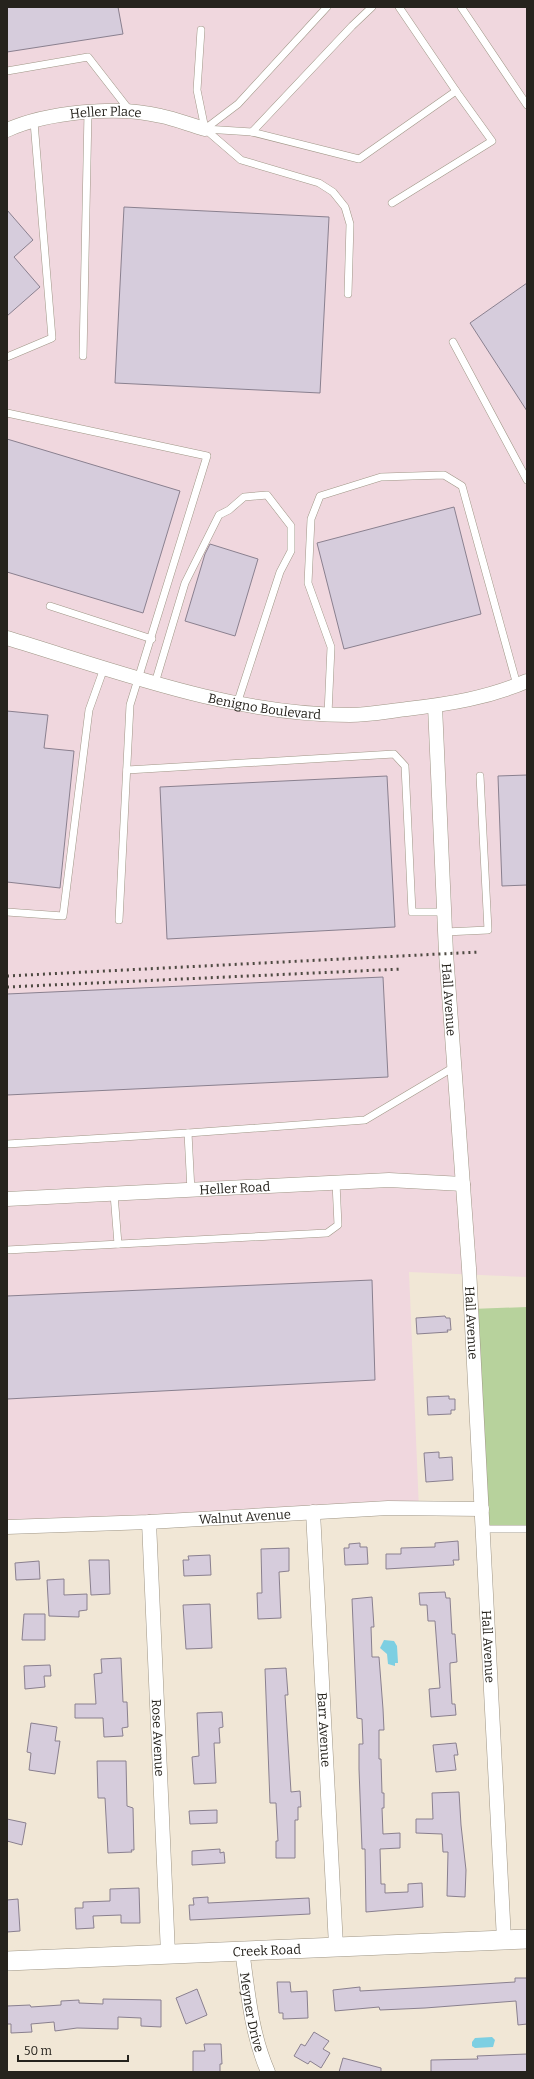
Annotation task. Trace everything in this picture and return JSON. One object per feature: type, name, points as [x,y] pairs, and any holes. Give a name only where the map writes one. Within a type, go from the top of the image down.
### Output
[{"type":"main road","name":"Creek Road","points":[[7,1961],[527,1939]]},
{"type":"street","name":"Heller Place","points":[[7,130],[55,116],[108,110],[160,115],[205,129]]},
{"type":"street","name":"Benigno Boulevard","points":[[7,638],[155,683],[237,704],[294,713],[352,715],[435,706],[467,701],[522,683]]},
{"type":"street","name":"Hall Avenue","points":[[435,706],[445,932],[463,1184],[482,1509],[504,1940]]},
{"type":"street","name":"Heller Road","points":[[7,1199],[389,1180],[463,1184]]},
{"type":"street","name":"Walnut Avenue","points":[[7,1527],[149,1522],[388,1508],[482,1509]]},
{"type":"street","name":"Barr Avenue","points":[[313,1512],[336,1946]]},
{"type":"street","name":"Rose Avenue","points":[[149,1522],[168,1954]]},
{"type":"street","name":"Meyner Drive","points":[[242,1950],[252,2026],[268,2072]]},
{"type":"lane","points":[[205,129],[238,104],[326,7]]},
{"type":"lane","points":[[252,132],[352,26],[372,7]]},
{"type":"lane","points":[[392,203],[492,141],[399,7]]},
{"type":"lane","points":[[461,7],[527,105]]},
{"type":"lane","points":[[201,30],[197,90],[205,129],[241,160],[319,184],[333,192],[345,207],[350,224],[348,294]]},
{"type":"lane","points":[[7,71],[88,57],[131,112]]},
{"type":"lane","points":[[205,129],[252,132],[359,159],[456,91]]},
{"type":"lane","points":[[83,356],[88,112]]},
{"type":"lane","points":[[7,357],[52,338],[34,122]]},
{"type":"lane","points":[[453,342],[527,480]]},
{"type":"lane","points":[[7,413],[207,456],[140,678],[130,705],[119,920]]},
{"type":"lane","points":[[328,714],[331,647],[308,583],[311,519],[320,496],[382,477],[444,476],[462,486],[522,683]]},
{"type":"lane","points":[[155,683],[184,583],[219,515],[229,510],[244,497],[267,495],[291,526],[291,551],[280,572],[237,704]]},
{"type":"lane","points":[[50,606],[152,639]]},
{"type":"lane","points":[[7,912],[63,916],[89,710],[104,668]]},
{"type":"lane","points":[[127,770],[394,754],[405,766],[412,912],[444,912]]},
{"type":"lane","points":[[445,932],[488,930],[480,776]]},
{"type":"lane","points":[[7,1144],[365,1120],[454,1067]]},
{"type":"lane","points":[[188,1133],[191,1191]]},
{"type":"lane","points":[[7,1250],[327,1232],[338,1225],[336,1183]]},
{"type":"lane","points":[[114,1194],[118,1244]]},
{"type":"lane","points":[[483,1529],[527,1529]]},
{"type":"shaded area","points":[[7,7],[527,7],[527,1277],[409,1272],[419,1510],[7,1527]]},
{"type":"green space","points":[[527,1307],[527,1533],[486,1533],[471,1309]]},
{"type":"water","points":[[384,1640],[394,1641],[397,1646],[398,1663],[395,1663],[395,1666],[388,1664],[387,1654],[380,1648]]},
{"type":"water","points":[[492,2037],[495,2040],[493,2047],[475,2048],[472,2046],[472,2042],[475,2038]]},
{"type":"building","points":[[7,7],[118,7],[123,34],[7,52]]},
{"type":"building","points":[[124,207],[329,217],[320,393],[115,383]]},
{"type":"building","points":[[7,210],[33,240],[14,257],[40,287],[7,316]]},
{"type":"building","points":[[527,283],[527,411],[470,323]]},
{"type":"building","points":[[7,439],[180,491],[143,613],[7,572]]},
{"type":"building","points":[[454,507],[481,614],[344,649],[317,543]]},
{"type":"building","points":[[210,544],[258,559],[235,636],[185,621],[205,554]]},
{"type":"building","points":[[7,711],[48,715],[44,748],[74,751],[60,888],[7,882]]},
{"type":"building","points":[[527,775],[527,885],[502,886],[498,776]]},
{"type":"building","points":[[387,776],[395,927],[167,939],[160,787]]},
{"type":"building","points":[[383,977],[388,1077],[7,1095],[7,994]]},
{"type":"building","points":[[372,1280],[375,1380],[7,1399],[7,1296]]},
{"type":"building","points":[[445,1316],[446,1318],[450,1318],[451,1330],[447,1330],[448,1332],[417,1334],[416,1318]]},
{"type":"building","points":[[449,1396],[449,1399],[455,1399],[455,1410],[451,1410],[451,1414],[428,1415],[427,1397]]},
{"type":"building","points":[[439,1452],[439,1458],[452,1457],[453,1480],[426,1482],[424,1453]]},
{"type":"building","points":[[458,1541],[459,1560],[453,1560],[454,1565],[386,1569],[386,1554],[401,1554],[401,1548],[435,1547],[435,1543]]},
{"type":"building","points":[[360,1543],[360,1547],[367,1547],[368,1564],[345,1565],[344,1548],[349,1548],[349,1544]]},
{"type":"building","points":[[289,1548],[289,1571],[279,1572],[281,1618],[258,1619],[257,1593],[262,1593],[261,1549]]},
{"type":"building","points":[[210,1555],[211,1575],[184,1576],[183,1560],[189,1560],[188,1556]]},
{"type":"building","points":[[89,1560],[109,1560],[110,1594],[91,1595]]},
{"type":"building","points":[[39,1561],[40,1579],[16,1580],[15,1563]]},
{"type":"building","points":[[64,1579],[64,1595],[87,1594],[87,1610],[79,1611],[79,1617],[49,1616],[47,1580]]},
{"type":"building","points":[[445,1592],[446,1598],[450,1598],[452,1634],[455,1634],[457,1662],[450,1663],[450,1671],[452,1704],[455,1704],[456,1715],[431,1717],[429,1689],[440,1688],[435,1621],[428,1621],[427,1605],[420,1605],[419,1593]]},
{"type":"building","points":[[372,1597],[374,1627],[371,1627],[372,1657],[379,1657],[384,1730],[379,1730],[379,1759],[381,1759],[382,1793],[384,1793],[384,1808],[382,1808],[383,1834],[400,1833],[400,1848],[380,1849],[381,1884],[385,1884],[385,1893],[408,1892],[408,1884],[422,1883],[423,1907],[366,1912],[365,1849],[362,1849],[359,1769],[359,1744],[363,1744],[362,1719],[357,1718],[352,1599]]},
{"type":"building","points":[[210,1604],[212,1648],[186,1649],[183,1605]]},
{"type":"building","points":[[24,1614],[45,1614],[45,1640],[22,1640]]},
{"type":"building","points":[[121,1658],[123,1702],[127,1702],[128,1727],[122,1728],[123,1736],[104,1737],[103,1718],[75,1718],[75,1704],[96,1704],[94,1674],[102,1673],[101,1659]]},
{"type":"building","points":[[50,1665],[51,1676],[44,1676],[45,1687],[25,1689],[24,1666]]},
{"type":"building","points":[[286,1668],[288,1695],[285,1695],[291,1792],[300,1791],[301,1807],[298,1807],[298,1820],[295,1820],[295,1858],[276,1858],[276,1841],[278,1841],[276,1803],[270,1803],[265,1669]]},
{"type":"building","points":[[222,1712],[223,1727],[219,1728],[220,1743],[214,1743],[216,1783],[194,1784],[192,1757],[199,1756],[197,1713]]},
{"type":"building","points":[[31,1723],[57,1727],[55,1741],[60,1741],[55,1774],[29,1770],[31,1753],[27,1752]]},
{"type":"building","points":[[456,1743],[458,1755],[454,1755],[456,1770],[436,1772],[433,1745]]},
{"type":"building","points":[[97,1761],[126,1761],[127,1806],[133,1808],[134,1850],[131,1850],[132,1852],[108,1853],[105,1798],[98,1798]]},
{"type":"building","points":[[459,1792],[466,1870],[465,1897],[447,1896],[448,1852],[443,1852],[442,1834],[416,1833],[416,1819],[433,1819],[432,1793]]},
{"type":"building","points":[[217,1810],[217,1823],[190,1824],[189,1811]]},
{"type":"building","points":[[7,1819],[26,1823],[22,1845],[7,1841]]},
{"type":"building","points":[[220,1849],[220,1853],[224,1852],[225,1863],[192,1865],[192,1851]]},
{"type":"building","points":[[139,1888],[140,1923],[121,1923],[121,1915],[93,1916],[94,1928],[76,1929],[75,1908],[83,1908],[83,1902],[110,1901],[110,1889]]},
{"type":"building","points":[[208,1897],[208,1903],[309,1898],[310,1914],[190,1920],[189,1905],[194,1905],[193,1898]]},
{"type":"building","points":[[18,1899],[20,1931],[7,1932],[7,1900]]},
{"type":"building","points":[[515,1978],[527,1978],[527,2024],[518,2025],[516,2001],[425,2008],[380,2010],[379,2007],[335,2011],[333,1990],[360,1987],[360,1991],[515,1982]]},
{"type":"building","points":[[277,1982],[290,1982],[291,1992],[307,1991],[308,2018],[283,2019],[283,2013],[279,2013]]},
{"type":"building","points":[[197,1989],[207,2015],[186,2024],[176,1998]]},
{"type":"building","points":[[103,1999],[161,2000],[161,2027],[141,2026],[141,2018],[118,2017],[118,2029],[77,2028],[55,2031],[54,2022],[31,2024],[32,2032],[11,2033],[11,2024],[7,2024],[7,2006],[30,2005],[31,2007],[61,2005],[61,2001],[79,2000],[79,2003],[103,2004]]},
{"type":"building","points":[[314,2032],[329,2041],[323,2049],[330,2053],[321,2068],[310,2061],[308,2064],[294,2056],[301,2044],[305,2046]]},
{"type":"building","points":[[204,2044],[221,2044],[222,2064],[220,2064],[220,2072],[193,2072],[193,2051],[205,2051]]},
{"type":"building","points":[[527,2054],[527,2072],[431,2072],[431,2060],[478,2059],[477,2056]]},
{"type":"building","points":[[343,2058],[381,2068],[381,2072],[339,2072]]},
{"type":"railway","points":[[7,976],[479,952]]},
{"type":"railway","points":[[7,987],[402,969]]}]
